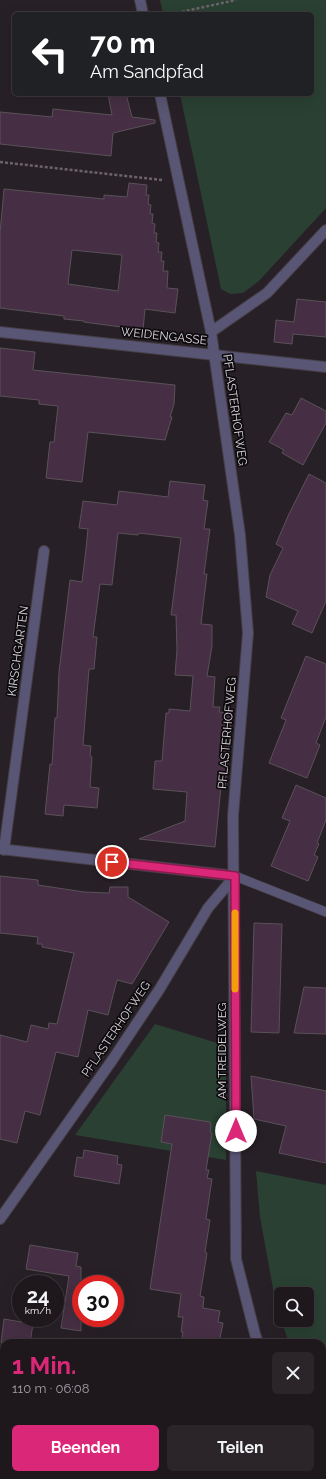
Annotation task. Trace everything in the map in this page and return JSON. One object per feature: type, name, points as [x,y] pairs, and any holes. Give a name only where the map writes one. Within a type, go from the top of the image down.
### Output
[{"type":"street","points":[[140,0],[143,12]]},
{"type":"street","name":"PFLASTERHOFWEG","points":[[0,1219],[155,997],[208,908],[235,876],[233,816],[248,633],[240,535],[211,332],[160,96]]},
{"type":"street","points":[[211,332],[268,293],[326,230]]},
{"type":"street","name":"WEIDENGASSE","points":[[0,332],[326,367]]},
{"type":"street","name":"KIRSCHGARTEN","points":[[2,849],[44,552]]},
{"type":"street","points":[[2,849],[235,876]]},
{"type":"street","name":"AM TREIDELWEG","points":[[235,876],[236,1258],[257,1339]]},
{"type":"lane","points":[[235,876],[326,912]]},
{"type":"path","points":[[181,12],[236,0]]},
{"type":"path","points":[[0,162],[178,182]]},
{"type":"green space","points":[[160,0],[326,0],[326,208],[259,281],[243,293],[230,294],[221,289],[180,96],[314,96],[314,12],[163,12]]},
{"type":"green space","points":[[155,1024],[224,1045],[226,1062],[226,1160],[75,1135]]},
{"type":"green space","points":[[256,1171],[326,1185],[326,1339],[288,1339],[283,1327],[314,1327],[314,1287],[274,1287],[274,1294],[260,1217]]},
{"type":"building","points":[[108,96],[127,96],[132,117],[155,120],[155,123],[113,133],[111,156],[0,144],[0,112],[52,117],[53,109],[112,115]]},
{"type":"building","points":[[129,183],[147,185],[146,195],[149,195],[148,204],[151,205],[150,214],[153,214],[152,223],[155,224],[154,233],[157,233],[156,242],[159,243],[158,252],[162,252],[161,261],[164,261],[163,271],[168,271],[167,288],[178,289],[175,313],[145,309],[143,330],[64,319],[64,316],[0,308],[0,233],[4,189],[104,199],[104,195],[127,197]],"holes":[[[72,250],[122,255],[118,291],[68,284]]]},
{"type":"building","points":[[297,299],[326,302],[326,337],[293,334],[292,344],[274,342],[276,320],[294,322]]},
{"type":"building","points":[[0,348],[35,352],[33,370],[175,385],[174,404],[170,417],[172,417],[165,440],[88,432],[82,482],[46,478],[50,442],[54,442],[58,406],[39,404],[39,400],[0,396]]},
{"type":"building","points":[[301,398],[326,411],[326,423],[303,465],[282,453],[284,450],[269,442],[286,413],[292,415]]},
{"type":"building","points":[[309,474],[326,483],[326,601],[312,633],[292,624],[298,611],[266,597],[270,575],[283,548],[276,544]]},
{"type":"building","points":[[170,481],[205,485],[203,500],[208,501],[204,529],[210,529],[204,574],[207,574],[201,624],[212,625],[212,646],[207,676],[215,677],[213,707],[220,707],[219,712],[232,713],[225,787],[221,787],[215,847],[139,839],[185,821],[187,792],[153,789],[155,761],[162,761],[166,713],[169,713],[169,709],[190,711],[193,676],[175,675],[177,650],[176,615],[171,615],[181,538],[139,533],[138,535],[118,533],[112,585],[100,584],[93,637],[97,637],[94,669],[89,669],[83,745],[91,746],[90,756],[92,757],[90,787],[99,788],[97,808],[64,805],[63,816],[45,814],[50,764],[52,765],[55,718],[57,718],[59,672],[70,580],[82,582],[88,529],[79,528],[83,501],[117,505],[119,491],[168,497]]},
{"type":"building","points":[[306,656],[326,664],[326,717],[316,743],[320,745],[307,778],[269,763],[286,720],[281,718]]},
{"type":"building","points":[[296,785],[326,798],[326,820],[314,855],[318,857],[308,881],[271,866],[290,821],[282,818]]},
{"type":"building","points":[[0,876],[38,880],[38,885],[84,892],[109,893],[110,887],[128,887],[128,897],[169,922],[132,984],[117,980],[108,1015],[88,1010],[78,1057],[56,1052],[40,1115],[25,1111],[17,1143],[0,1139],[0,1035],[27,1042],[31,1025],[48,1029],[49,1023],[57,1024],[74,953],[42,947],[42,944],[37,944],[38,937],[0,933]]},
{"type":"building","points":[[254,923],[282,924],[279,1033],[251,1032]]},
{"type":"building","points":[[304,987],[326,988],[326,1034],[294,1033]]},
{"type":"building","points":[[251,1076],[326,1091],[326,1163],[279,1153],[286,1126],[254,1119]]},
{"type":"building","points":[[165,1115],[210,1122],[211,1124],[210,1132],[212,1133],[206,1170],[209,1170],[207,1178],[212,1179],[206,1219],[210,1220],[205,1252],[207,1253],[200,1296],[204,1297],[203,1308],[220,1311],[218,1322],[223,1323],[220,1339],[182,1339],[183,1317],[178,1317],[181,1294],[150,1289],[172,1144],[161,1142]]},
{"type":"building","points":[[84,1150],[118,1156],[117,1164],[122,1165],[119,1184],[74,1176],[77,1157],[83,1158]]},
{"type":"building","points":[[30,1245],[78,1253],[76,1266],[81,1267],[81,1275],[72,1275],[72,1327],[81,1327],[81,1331],[61,1328],[64,1327],[64,1308],[69,1276],[26,1269]]},
{"type":"building","points":[[4,1319],[12,1320],[12,1327],[33,1327],[31,1339],[2,1339]]},
{"type":"slow traffic","points":[[235,913],[235,989]]},
{"type":"route","points":[[112,862],[235,876],[236,1131]]}]
